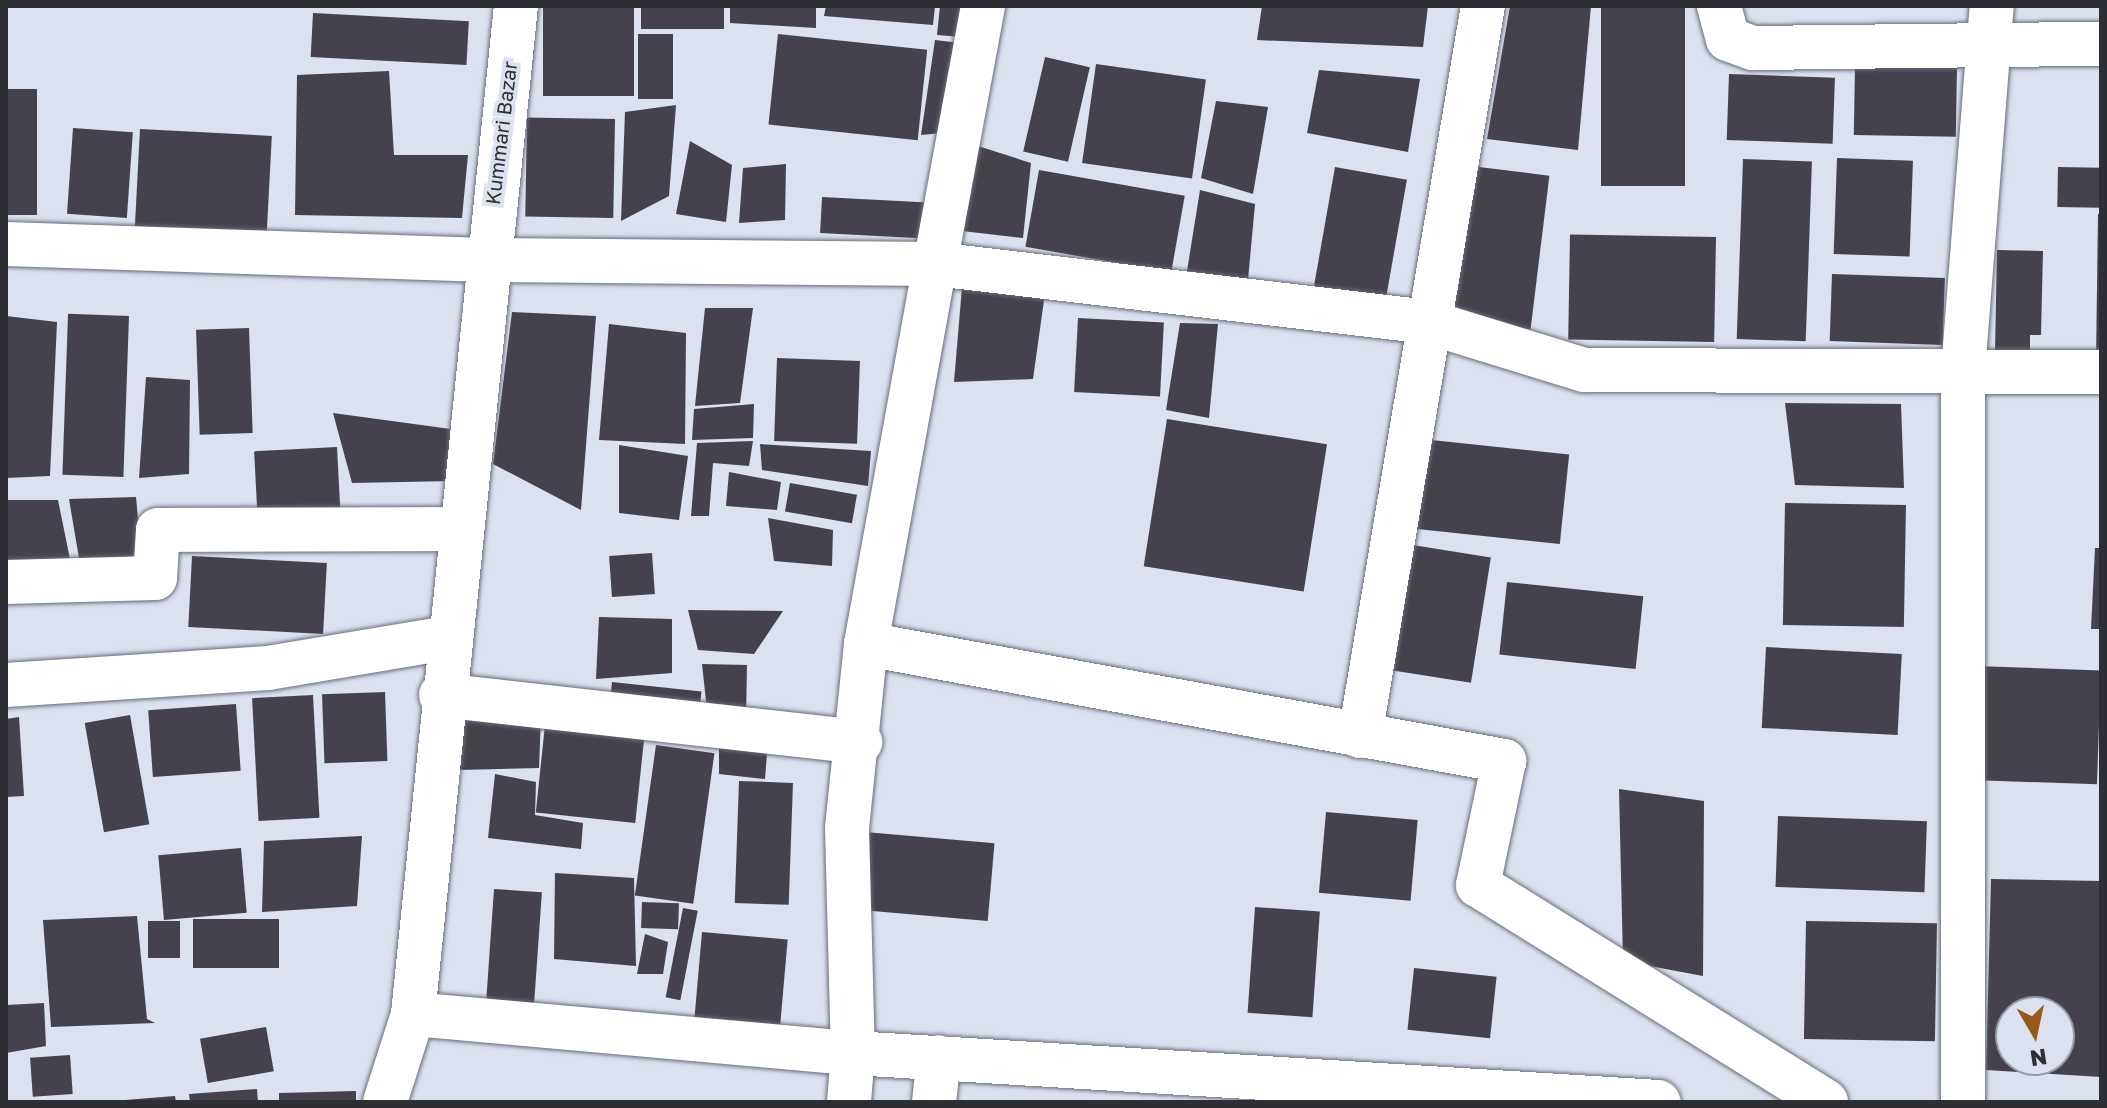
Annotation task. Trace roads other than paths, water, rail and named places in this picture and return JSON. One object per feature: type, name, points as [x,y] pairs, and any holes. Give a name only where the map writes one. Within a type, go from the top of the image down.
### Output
[{"type":"street","name":"Kummari Bazar","points":[[385,1102],[413,1014],[441,695],[516,6]]},
{"type":"street","points":[[849,1102],[853,1053],[847,828],[860,742],[866,644],[983,6]]},
{"type":"street","points":[[1360,736],[1483,6]]},
{"type":"street","points":[[1719,6],[1728,39],[1753,48],[1990,23],[2101,44]]},
{"type":"street","points":[[1963,1102],[1963,371],[1990,23]]},
{"type":"street","points":[[6,244],[486,260],[935,264],[1428,322],[1584,370],[2101,372]]},
{"type":"street","points":[[6,582],[155,578],[158,530],[458,529]]},
{"type":"street","points":[[6,685],[268,668],[447,638]]},
{"type":"street","points":[[866,644],[1504,761],[1478,885],[1826,1102]]},
{"type":"street","points":[[441,695],[860,742]]},
{"type":"street","points":[[413,1014],[853,1053],[1659,1102]]},
{"type":"street","points":[[934,1102],[939,1057]]}]
